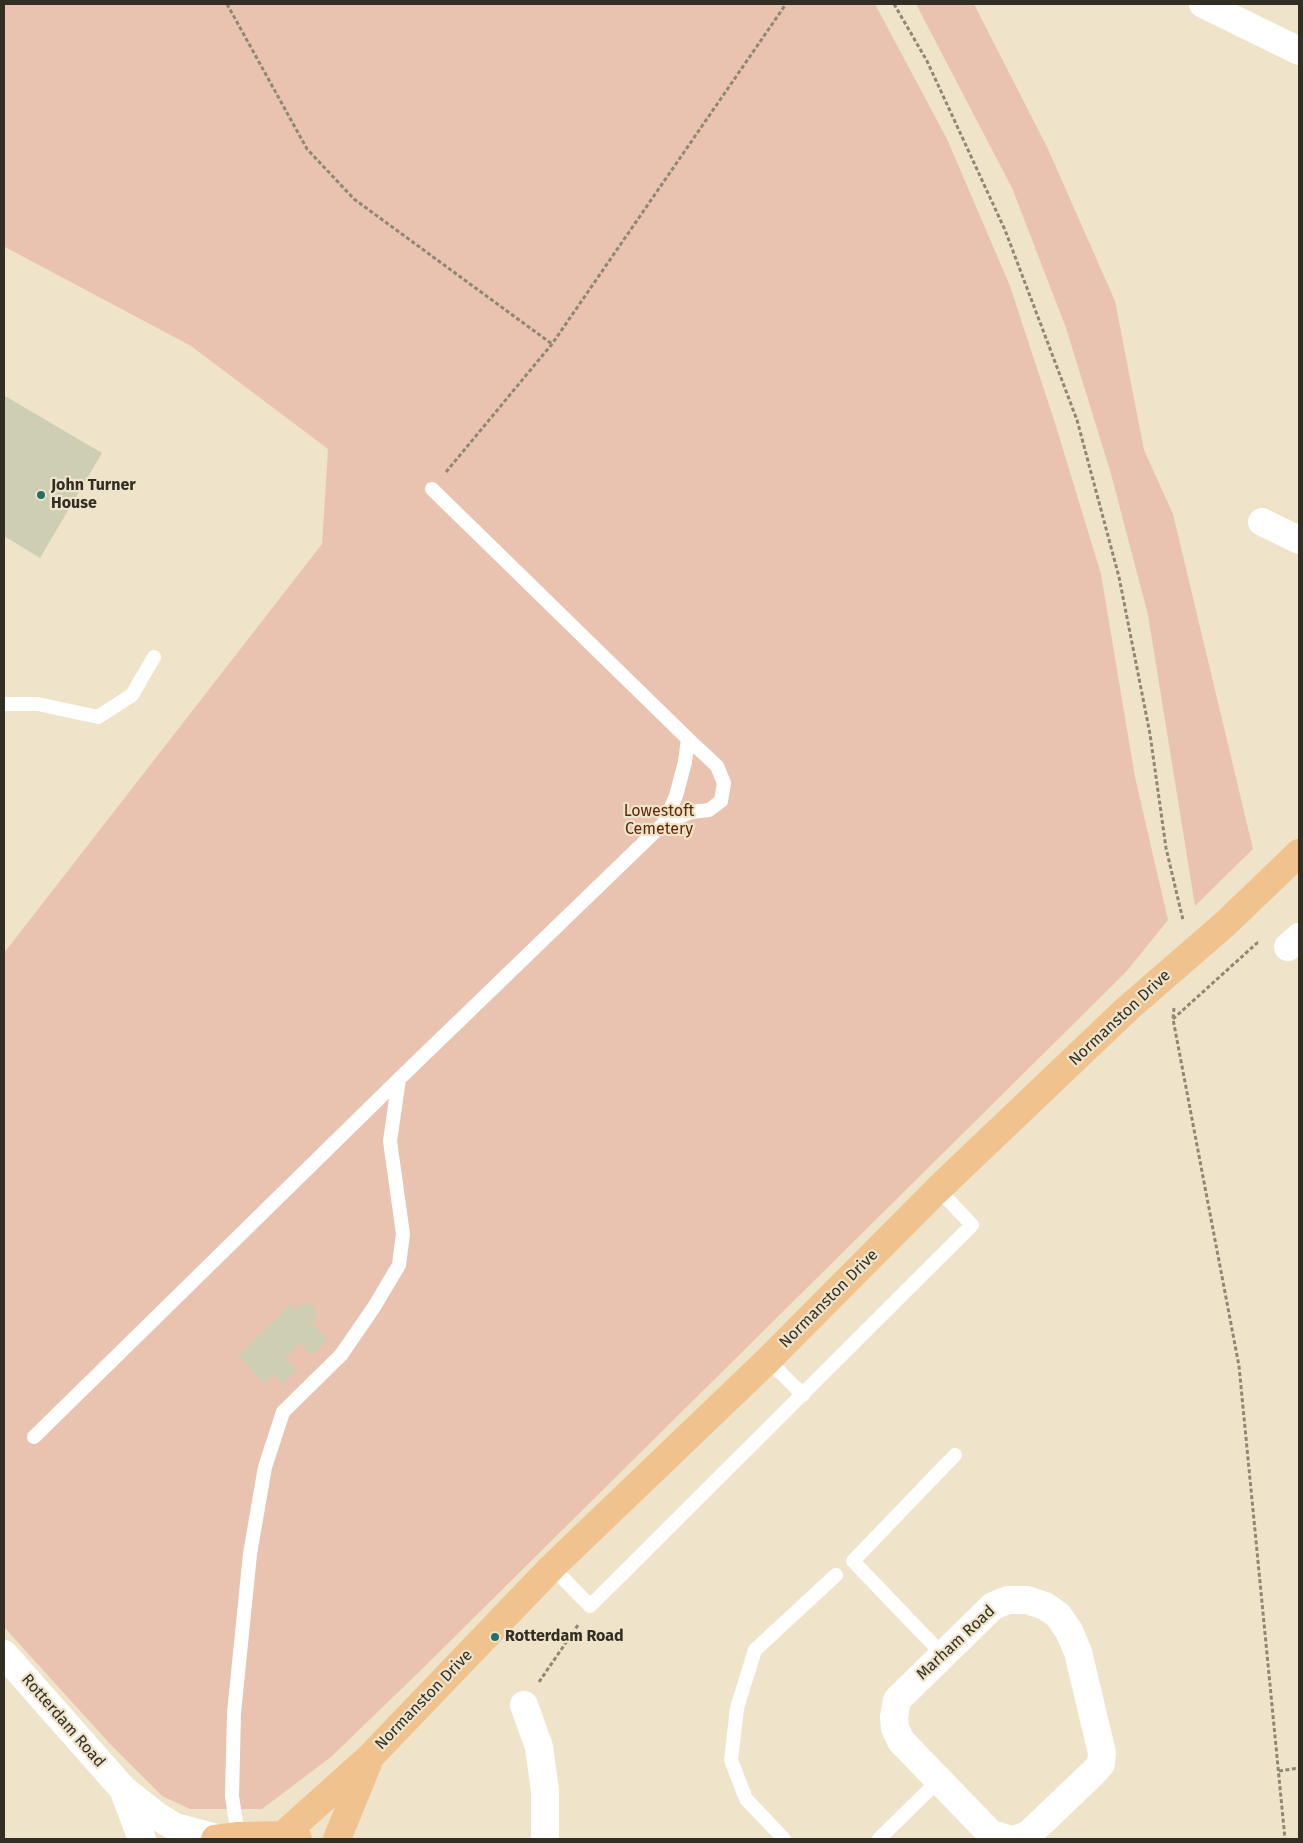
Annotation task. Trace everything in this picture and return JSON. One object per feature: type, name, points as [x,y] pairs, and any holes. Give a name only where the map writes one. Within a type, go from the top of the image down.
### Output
[{"type":"main road","name":"Normanston Drive","points":[[290,1837],[370,1757],[552,1567],[768,1360],[938,1190],[1127,1009],[1225,924],[1299,853]]},
{"type":"main road","name":"Normanston Drive","points":[[338,1839],[370,1757]]},
{"type":"main road","points":[[223,1838],[290,1837]]},
{"type":"street","points":[[1203,4],[1299,51]]},
{"type":"street","points":[[1262,522],[1299,540]]},
{"type":"street","name":"Marham Road","points":[[1008,1839],[991,1834],[901,1741],[895,1728],[894,1717],[897,1700],[993,1606],[1008,1600],[1027,1600],[1044,1606],[1058,1615],[1069,1631],[1078,1652],[1102,1752],[1101,1764],[1028,1834],[1016,1839]]},
{"type":"street","name":"Rotterdam Road","points":[[4,1654],[123,1789],[156,1816],[175,1827],[223,1838]]},
{"type":"street","points":[[524,1706],[539,1747],[545,1791],[545,1839]]},
{"type":"street","name":"Rotterdam Road","points":[[123,1789],[142,1839]]},
{"type":"lane","points":[[432,489],[717,766],[724,783],[721,800],[709,810],[692,812],[664,823]]},
{"type":"lane","points":[[4,704],[38,704],[98,717],[132,695],[154,657]]},
{"type":"lane","points":[[34,1438],[399,1079],[664,823],[676,796],[685,762],[688,739]]},
{"type":"lane","points":[[223,1838],[232,1796],[234,1713],[250,1554],[265,1467],[283,1412],[341,1355],[374,1307],[398,1265],[403,1234],[390,1141],[399,1079]]},
{"type":"lane","points":[[552,1567],[590,1606],[972,1225],[938,1190]]},
{"type":"lane","points":[[768,1360],[803,1395]]},
{"type":"lane","points":[[943,1655],[853,1561],[955,1455]]},
{"type":"lane","points":[[784,1839],[746,1799],[732,1760],[737,1708],[756,1650],[836,1575]]},
{"type":"lane","points":[[879,1839],[939,1780]]},
{"type":"path","points":[[227,4],[307,149],[354,199],[552,344]]},
{"type":"path","points":[[432,489],[552,344],[786,4]]},
{"type":"path","points":[[894,4],[927,61],[1005,230],[1077,420],[1119,576],[1150,734],[1166,848],[1184,919],[1182,928]]},
{"type":"path","points":[[1173,1019],[1242,958]]},
{"type":"path","points":[[1175,1001],[1173,1019],[1239,1366],[1285,1839]]},
{"type":"path","points":[[524,1706],[590,1606]]},
{"type":"path","points":[[1278,1771],[1299,1768]]},
{"type":"green space","name":"Lowestoft Cemetery","points":[[4,4],[875,4],[947,139],[1010,286],[1055,423],[1101,574],[1135,777],[1168,920],[1126,972],[420,1671],[331,1757],[262,1809],[190,1809],[162,1796],[110,1744],[4,1627],[4,953],[322,544],[328,449],[191,346],[5,247],[4,249]]},
{"type":"green space","points":[[916,4],[974,4],[1048,149],[1115,301],[1144,450],[1173,514],[1253,849],[1195,906],[1148,615],[1111,474],[1066,328],[1012,188]]},
{"type":"building","name":"John Turner House","points":[[5,396],[102,453],[40,558],[4,536]]},
{"type":"building","points":[[291,1304],[296,1309],[301,1305],[312,1304],[316,1309],[316,1320],[312,1323],[328,1339],[312,1355],[301,1343],[285,1358],[297,1370],[282,1384],[273,1374],[264,1383],[238,1356]]},
{"type":"place","name":"John Turner House","points":[[41,495]]},
{"type":"place","name":"Rotterdam Road","points":[[495,1637]]}]
